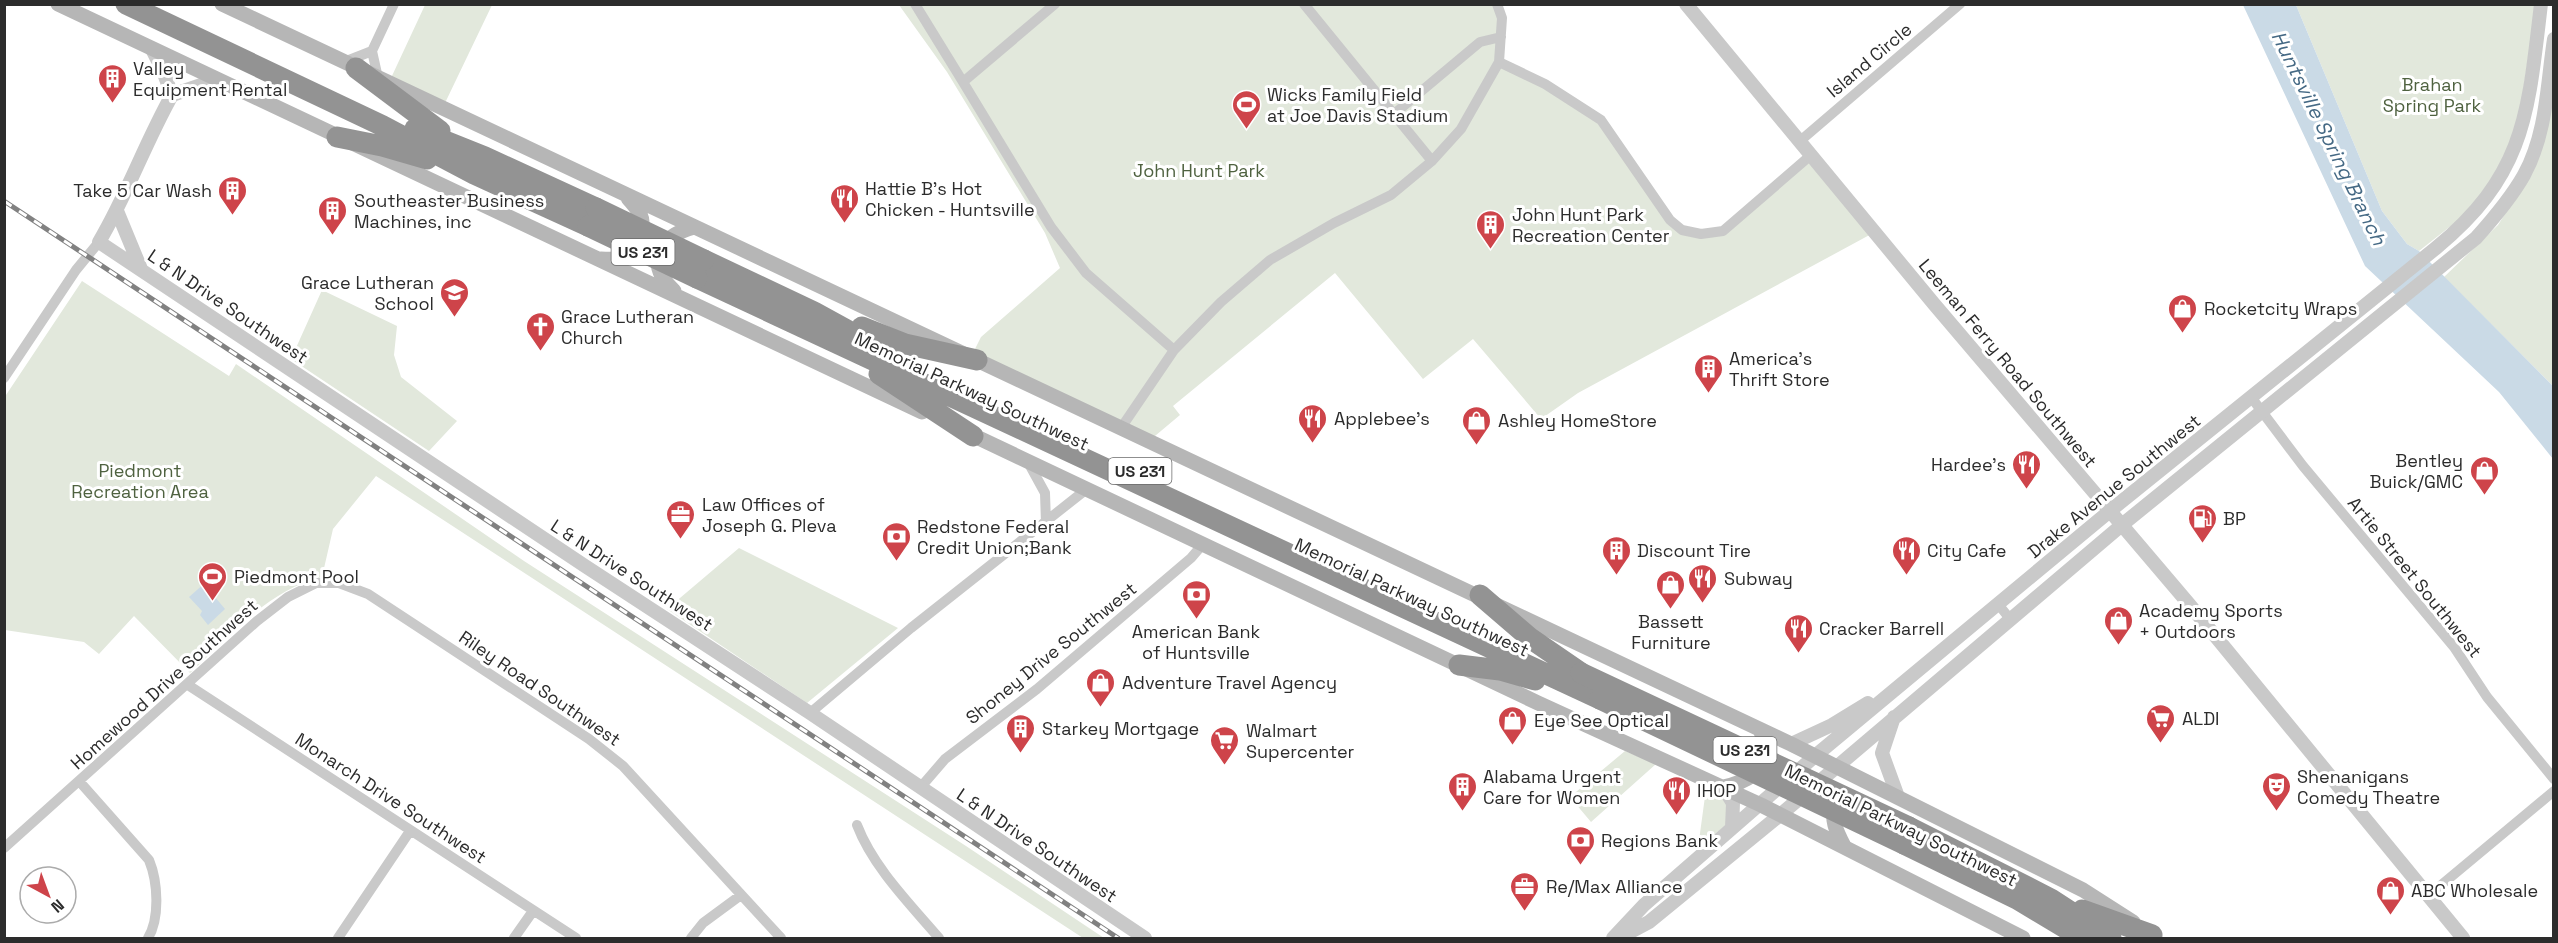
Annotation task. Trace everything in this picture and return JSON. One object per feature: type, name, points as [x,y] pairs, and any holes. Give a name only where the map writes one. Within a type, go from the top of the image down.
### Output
[{"type":"highway","name":"Memorial Parkway Southwest","points":[[126,4],[383,126],[475,164],[592,217],[701,269],[846,348],[1600,699],[2051,899],[2111,939]]},
{"type":"highway","name":"Memorial Parkway Southwest","points":[[154,4],[418,131],[475,164]]},
{"type":"highway","points":[[350,65],[428,124],[475,164]]},
{"type":"highway","points":[[337,137],[475,164]]},
{"type":"highway","name":"Memorial Parkway Southwest","points":[[701,269],[814,312],[850,333],[934,374],[1518,648],[1581,673],[1906,836],[2018,899],[2082,939]]},
{"type":"highway","points":[[814,312],[905,344],[976,360]]},
{"type":"highway","points":[[846,348],[873,370],[973,435]]},
{"type":"highway","points":[[1480,596],[1530,638],[1581,673]]},
{"type":"highway","points":[[1459,665],[1500,670],[1600,699]]},
{"type":"highway","points":[[1906,836],[1994,895],[2053,939]]},
{"type":"highway","points":[[2051,899],[2155,937]]},
{"type":"main road","points":[[58,4],[1459,665],[1761,805],[2023,939]]},
{"type":"main road","points":[[222,4],[1791,744],[2083,890],[2155,937]]},
{"type":"main road","points":[[598,259],[618,259],[627,254],[640,235],[643,222],[639,212],[623,193]]},
{"type":"main road","points":[[681,297],[662,277],[658,267],[659,256],[663,244],[672,235],[694,227]]},
{"type":"main road","points":[[1723,787],[1741,783],[1763,764],[1768,748],[1760,730]]},
{"type":"main road","points":[[1844,846],[1835,828],[1834,808],[1849,790],[1873,785]]},
{"type":"street","points":[[350,65],[372,51],[394,4]]},
{"type":"street","points":[[915,4],[1051,227],[1086,273],[1174,350]]},
{"type":"street","points":[[963,82],[1055,4]]},
{"type":"street","points":[[1304,4],[1432,161]]},
{"type":"street","points":[[1121,428],[1174,350],[1221,302],[1270,260],[1334,223],[1392,195],[1432,161],[1461,129],[1499,62],[1502,18],[1497,4]]},
{"type":"street","name":"Leeman Ferry Road Southwest","points":[[1686,4],[2084,482],[2123,524],[2463,939]]},
{"type":"street","name":"Island Circle","points":[[1800,141],[1960,4]]},
{"type":"street","name":"Drake Avenue Southwest","points":[[1613,939],[1654,896],[1815,756],[2111,510],[2427,256],[2474,214],[2505,170],[2518,141],[2527,107],[2541,4]]},
{"type":"street","points":[[1394,114],[1480,42],[1502,37]]},
{"type":"street","name":"Drake Avenue Southwest","points":[[1617,939],[1655,917],[1780,815],[2037,595],[2476,238],[2507,202],[2525,174],[2542,124],[2553,39]]},
{"type":"street","points":[[152,50],[172,95]]},
{"type":"street","points":[[372,51],[378,78]]},
{"type":"street","points":[[1499,62],[1545,84],[1601,120],[1670,220],[1682,230],[1701,234],[1723,231],[1811,155]]},
{"type":"street","points":[[4,378],[76,270],[99,242],[117,211],[152,131],[172,95],[216,80]]},
{"type":"street","points":[[117,211],[142,271]]},
{"type":"street","name":"L & N Drive Southwest","points":[[99,242],[810,713],[1145,939]]},
{"type":"street","name":"Artie Street Southwest","points":[[2251,397],[2303,466],[2454,647],[2487,697],[2553,779]]},
{"type":"street","points":[[1027,461],[1045,493],[1046,523]]},
{"type":"street","points":[[810,713],[920,621],[1088,488]]},
{"type":"street","name":"Shoney Drive Southwest","points":[[920,788],[945,759],[1037,690],[1191,558],[1203,544]]},
{"type":"street","points":[[2025,581],[2037,595]]},
{"type":"street","name":"Homewood Drive Southwest","points":[[4,848],[257,621],[288,597],[316,583],[339,584],[361,592]]},
{"type":"street","name":"Riley Road Southwest","points":[[361,592],[443,642],[590,740],[623,766],[781,939]]},
{"type":"street","points":[[1998,604],[2010,619]]},
{"type":"street","points":[[1791,744],[1832,725],[1908,679]]},
{"type":"street","name":"Monarch Drive Southwest","points":[[188,685],[576,939]]},
{"type":"street","points":[[1894,716],[1882,753],[1898,797]]},
{"type":"street","points":[[79,781],[150,860],[156,875],[156,892],[153,931],[148,939]]},
{"type":"street","points":[[1723,787],[1733,803],[1732,828]]},
{"type":"street","points":[[2428,896],[2553,791]]},
{"type":"street","points":[[857,825],[869,849],[900,892],[939,939]]},
{"type":"street","points":[[338,939],[410,831]]},
{"type":"street","points":[[691,939],[703,923],[741,895]]},
{"type":"street","points":[[1654,896],[1650,903],[1655,917]]},
{"type":"street","points":[[514,939],[533,911]]},
{"type":"green space","points":[[425,5],[492,5],[445,103],[391,78]]},
{"type":"green space","name":"John Hunt Park","points":[[899,5],[1497,5],[1499,62],[1601,120],[1682,230],[1723,231],[1811,155],[1875,232],[1578,393],[1541,419],[1473,339],[1423,379],[1335,273],[1173,406],[1180,415],[1149,441],[971,357],[981,337],[1060,268],[1045,233],[947,72]]},
{"type":"green space","name":"Brahan Spring Park","points":[[2296,5],[2536,5],[2519,118],[2508,153],[2471,210],[2419,251],[2407,244],[2382,211]]},
{"type":"green space","points":[[2553,90],[2553,386],[2444,277],[2498,225],[2523,186]]},
{"type":"green space","name":"Piedmont Recreation Area","points":[[82,281],[229,376],[236,364],[524,561],[966,846],[1104,938],[1083,938],[376,476],[333,529],[322,577],[302,583],[267,603],[190,673],[134,616],[99,654],[84,642],[5,630],[4,398]]},
{"type":"green space","points":[[322,290],[397,326],[394,355],[401,377],[457,421],[429,451],[291,359]]},
{"type":"green space","points":[[739,548],[898,628],[807,703],[667,609]]},
{"type":"green space","points":[[1625,751],[1656,764],[1591,822],[1570,797]]},
{"type":"green space","points":[[1706,789],[1721,795],[1730,809],[1726,825],[1698,848]]},
{"type":"water","name":"Huntsville Spring Branch","points":[[2243,5],[2296,5],[2382,211],[2407,244],[2419,251],[2553,386],[2553,459],[2499,392],[2365,266]]},
{"type":"water","points":[[214,575],[223,585],[215,597],[225,609],[208,625],[200,615],[202,611],[189,597]]},
{"type":"railway","points":[[4,201],[1118,938]]},
{"type":"place","name":"Valley Equipment Rental","points":[[112,104]]},
{"type":"place","name":"Wicks Family Field at Joe Davis Stadium","points":[[1246,130]]},
{"type":"place","name":"Take 5 Car Wash","points":[[233,216]]},
{"type":"place","name":"Hattie B's Hot Chicken - Huntsville","points":[[844,224]]},
{"type":"place","name":"Southeaster Business Machines, inc","points":[[333,236]]},
{"type":"place","name":"John Hunt Park Recreation Center","points":[[1491,250]]},
{"type":"place","name":"Grace Lutheran School","points":[[455,318]]},
{"type":"place","name":"Rocketcity Wraps","points":[[2183,334]]},
{"type":"place","name":"Grace Lutheran Church","points":[[540,352]]},
{"type":"place","name":"America's Thrift Store","points":[[1708,394]]},
{"type":"place","name":"Applebee's","points":[[1313,444]]},
{"type":"place","name":"Ashley HomeStore","points":[[1477,446]]},
{"type":"place","name":"Hardee's","points":[[2027,490]]},
{"type":"place","name":"Bentley Buick/GMC","points":[[2484,496]]},
{"type":"place","name":"Law Offices of Joseph G. Pleva","points":[[681,540]]},
{"type":"place","name":"BP","points":[[2202,544]]},
{"type":"place","name":"Redstone Federal Credit Union;Bank","points":[[896,562]]},
{"type":"place","name":"Discount Tire","points":[[1616,576]]},
{"type":"place","name":"City Cafe","points":[[1906,576]]},
{"type":"place","name":"Piedmont Pool","points":[[213,602]]},
{"type":"place","name":"Subway","points":[[1703,604]]},
{"type":"place","name":"Bassett Furniture","points":[[1671,610]]},
{"type":"place","name":"American Bank of Huntsville","points":[[1196,620]]},
{"type":"place","name":"Academy Sports + Outdoors","points":[[2118,646]]},
{"type":"place","name":"Cracker Barrell","points":[[1798,654]]},
{"type":"place","name":"Adventure Travel Agency","points":[[1101,708]]},
{"type":"place","name":"ALDI","points":[[2161,744]]},
{"type":"place","name":"Eye See Optical","points":[[1513,746]]},
{"type":"place","name":"Starkey Mortgage","points":[[1021,754]]},
{"type":"place","name":"Walmart Supercenter","points":[[1225,766]]},
{"type":"place","name":"Alabama Urgent Care for Women","points":[[1462,812]]},
{"type":"place","name":"Shenanigans Comedy Theatre","points":[[2276,812]]},
{"type":"place","name":"IHOP","points":[[1676,816]]},
{"type":"place","name":"Regions Bank","points":[[1580,866]]},
{"type":"place","name":"Re/Max Alliance","points":[[1525,912]]},
{"type":"place","name":"ABC Wholesale","points":[[2390,916]]}]
